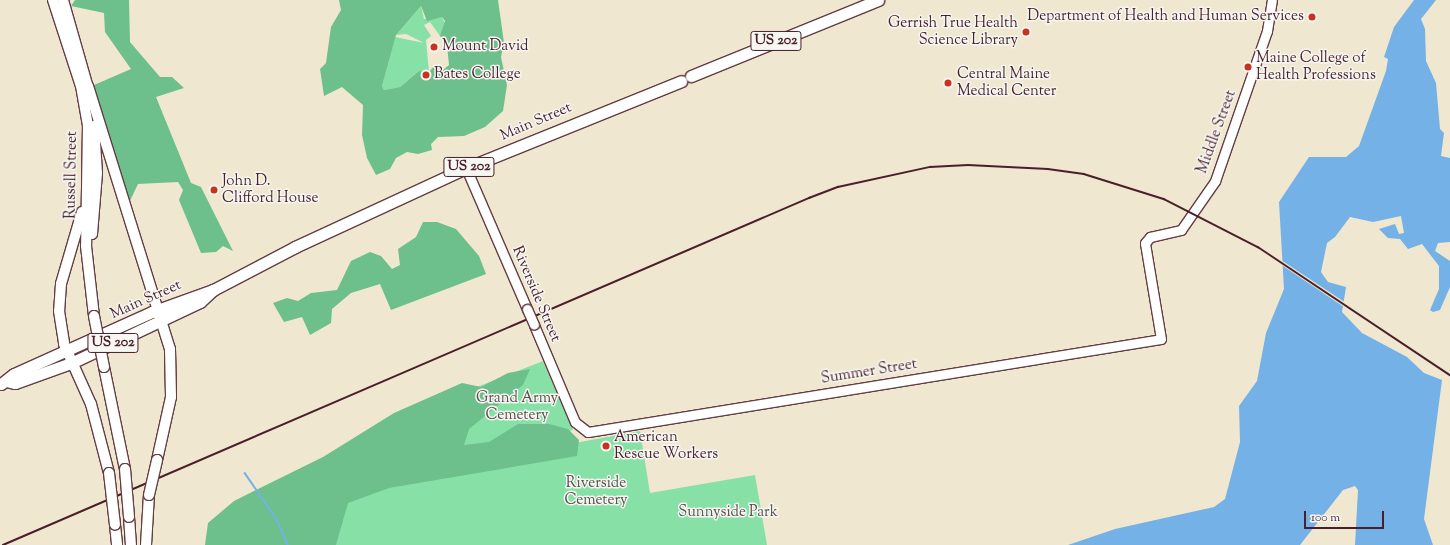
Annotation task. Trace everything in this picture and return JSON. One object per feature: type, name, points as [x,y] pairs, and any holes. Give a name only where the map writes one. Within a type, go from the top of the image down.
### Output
[{"type":"highway","name":"Main Street","points":[[3,383],[15,383],[71,363],[161,315],[214,290],[295,248],[466,168],[878,0]]},
{"type":"highway","name":"Main Street","points":[[3,383],[14,374],[66,351],[161,315]]},
{"type":"main road","name":"Russell Street","points":[[53,0],[86,110],[88,180],[86,246],[94,316],[125,469],[131,545]]},
{"type":"main road","name":"Russell Street","points":[[63,0],[88,86],[97,141],[90,284]]},
{"type":"main road","points":[[88,86],[134,240],[161,315],[173,380],[169,412],[149,495],[146,545]]},
{"type":"main road","points":[[88,180],[60,289],[60,319],[66,351],[91,404],[109,473],[117,545]]},
{"type":"street","name":"Middle Street","points":[[1161,340],[1147,239],[1181,230],[1215,181],[1267,31],[1272,0]]},
{"type":"street","name":"Riverside Street","points":[[466,168],[571,413],[582,429]]},
{"type":"street","name":"Summer Street","points":[[582,429],[596,431],[668,420],[1161,340]]},
{"type":"green space","points":[[75,0],[129,0],[130,42],[160,77],[172,77],[184,88],[156,97],[191,183],[201,187],[233,251],[223,246],[216,252],[201,253],[179,200],[183,190],[178,182],[138,184],[128,205],[94,85],[131,69],[105,32],[104,13],[71,6]]},
{"type":"green space","points":[[339,0],[498,0],[504,43],[501,57],[507,85],[503,111],[485,127],[464,136],[438,137],[431,144],[432,150],[418,154],[407,152],[396,158],[390,169],[376,175],[367,158],[362,135],[363,105],[342,87],[324,96],[320,69],[326,63],[331,27],[341,10]],"holes":[[[421,6],[427,21],[442,17],[445,21],[440,36],[447,45],[449,65],[443,70],[435,65],[429,72],[419,71],[400,87],[384,90],[382,86],[396,35]]]},
{"type":"green space","points":[[421,6],[424,19],[442,17],[446,26],[440,36],[430,22],[424,25],[431,36],[426,40],[429,72],[419,71],[400,87],[384,90],[382,86],[395,37],[424,43],[406,34],[396,35]]},
{"type":"green space","points":[[423,222],[437,222],[456,229],[479,256],[486,274],[391,310],[380,284],[351,293],[332,309],[331,323],[310,335],[302,317],[284,322],[273,303],[287,298],[298,301],[311,293],[337,290],[351,261],[370,252],[381,256],[392,269],[400,265],[398,249],[416,237]]},
{"type":"green space","name":"Grand Army Cemetery","points":[[543,361],[573,430],[458,455],[454,396]]},
{"type":"green space","points":[[530,369],[523,385],[469,429],[464,445],[489,442],[518,424],[549,424],[568,429],[579,440],[577,456],[389,488],[348,503],[336,545],[205,545],[208,523],[234,501],[323,457],[394,413],[462,383],[481,387],[508,373]]},
{"type":"green space","name":"Riverside Cemetery","points":[[640,431],[650,493],[755,475],[767,545],[278,545],[379,479]]},
{"type":"water","points":[[1414,0],[1436,0],[1421,19],[1425,29],[1426,61],[1436,83],[1440,129],[1444,133],[1441,156],[1450,158],[1450,242],[1438,243],[1435,251],[1450,261],[1450,287],[1440,310],[1433,312],[1430,310],[1439,289],[1439,266],[1422,244],[1408,249],[1400,239],[1388,238],[1379,229],[1395,224],[1399,234],[1404,233],[1401,216],[1373,222],[1350,217],[1335,237],[1327,243],[1321,272],[1328,282],[1346,287],[1342,312],[1362,333],[1407,357],[1424,373],[1442,380],[1424,519],[1433,545],[1355,545],[1358,490],[1355,486],[1343,490],[1300,545],[1068,545],[1115,529],[1214,507],[1225,499],[1240,442],[1239,406],[1257,381],[1266,333],[1284,289],[1279,202],[1309,157],[1346,157],[1359,146],[1386,71],[1388,59],[1384,57],[1394,27]]},
{"type":"pier","points":[[1281,260],[1346,303],[1344,307],[1280,264]]},
{"type":"waterway","points":[[245,473],[278,521],[288,545]]},
{"type":"railway","points":[[3,545],[809,198],[838,187],[930,167],[968,165],[1048,169],[1084,174],[1164,199],[1258,247],[1450,375]]},
{"type":"place","name":"Department of Health and Human Services","points":[[1312,17]]},
{"type":"place","name":"Gerrish True Health Science Library","points":[[1026,32]]},
{"type":"place","name":"Mount David","points":[[434,47]]},
{"type":"place","name":"Maine College of Health Professions","points":[[1248,67]]},
{"type":"place","name":"Bates College","points":[[426,75]]},
{"type":"place","name":"Central Maine Medical Center","points":[[948,83]]},
{"type":"place","name":"John D. Clifford House","points":[[214,190]]},
{"type":"place","name":"American Rescue Workers","points":[[606,446]]},
{"type":"park label","name":"Sunnyside Park","points":[[728,513]]}]
